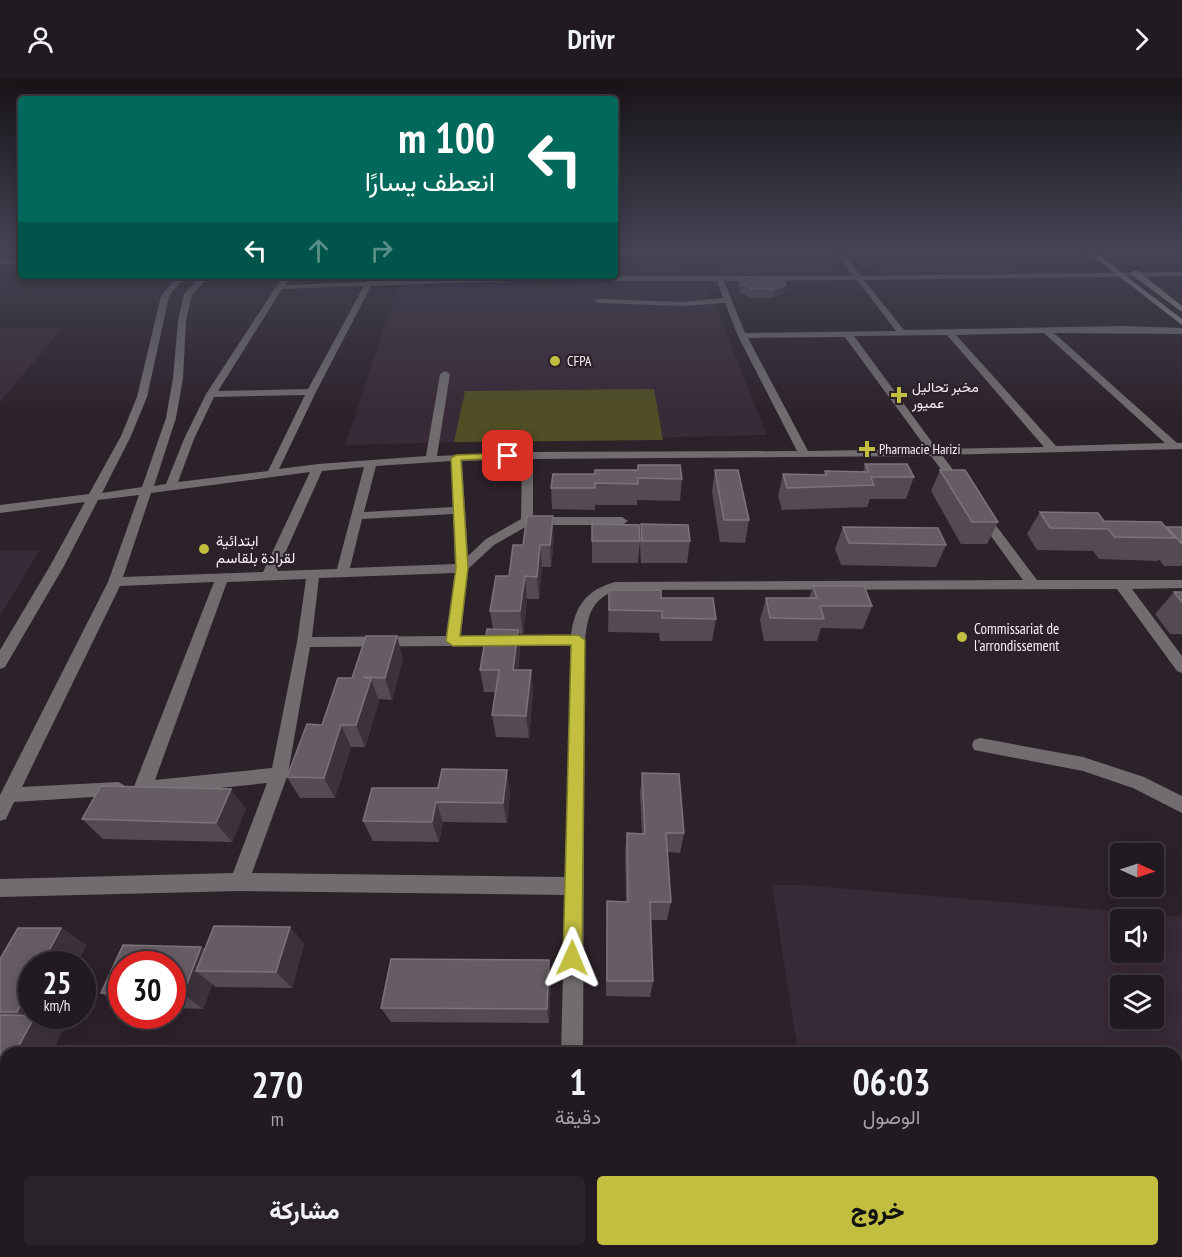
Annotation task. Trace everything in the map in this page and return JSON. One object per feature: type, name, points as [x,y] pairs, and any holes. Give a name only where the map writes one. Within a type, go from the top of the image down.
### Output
[{"type":"main road","points":[[1158,305],[1182,324]]},
{"type":"street","points":[[0,663],[57,566],[126,436],[142,397],[163,305]]},
{"type":"street","points":[[0,813],[115,582],[141,492],[171,418],[178,378],[182,321],[186,305]]},
{"type":"street","points":[[171,486],[189,439],[211,394],[268,305]]},
{"type":"street","points":[[272,473],[311,392],[357,305]]},
{"type":"street","points":[[730,305],[742,336],[804,454]]},
{"type":"street","points":[[880,305],[902,333]]},
{"type":"street","points":[[1122,329],[1182,324]]},
{"type":"street","points":[[742,336],[1122,329],[1182,331]]},
{"type":"street","points":[[1046,330],[1179,447]]},
{"type":"street","points":[[949,332],[1053,450]]},
{"type":"street","points":[[847,333],[1033,584]]},
{"type":"street","points":[[431,459],[445,374]]},
{"type":"street","points":[[211,394],[311,392]]},
{"type":"street","points":[[0,509],[110,497],[171,486],[318,467],[431,459],[528,455],[804,454],[1179,447]]},
{"type":"street","points":[[527,521],[528,455]]},
{"type":"street","points":[[453,641],[462,568],[456,458]]},
{"type":"street","points":[[342,574],[371,463]]},
{"type":"street","points":[[268,576],[318,467]]},
{"type":"street","points":[[358,516],[460,510]]},
{"type":"street","points":[[115,582],[462,568],[490,542],[527,521],[622,521]]},
{"type":"street","points":[[239,882],[279,774],[304,642],[313,575]]},
{"type":"street","points":[[143,789],[222,578]]},
{"type":"street","points":[[1121,584],[1182,668]]},
{"type":"street","points":[[572,1047],[578,640],[580,619],[587,601],[598,591],[615,586],[1182,584]]},
{"type":"street","points":[[304,642],[578,640]]},
{"type":"street","points":[[980,745],[1083,764],[1138,782],[1182,805]]},
{"type":"street","points":[[10,795],[143,789],[279,774]]},
{"type":"street","points":[[0,888],[239,882],[573,886]]},
{"type":"shaded area","name":"CFPA","points":[[392,305],[715,305],[767,435],[345,445]]},
{"type":"shaded area","points":[[62,328],[0,402],[0,329]]},
{"type":"shaded area","points":[[654,389],[663,440],[454,442],[465,391]]},
{"type":"shaded area","points":[[0,551],[39,551],[0,616]]},
{"type":"shaded area","points":[[772,885],[803,885],[1110,911],[1110,963],[1164,963],[1164,915],[1182,917],[1182,1047],[797,1047]]},
{"type":"building","points":[[865,464],[907,464],[914,477],[871,477],[874,485],[787,488],[783,474],[827,475],[825,471],[869,472]]},
{"type":"building","points":[[638,465],[680,465],[682,479],[638,478],[638,484],[595,483],[595,488],[551,488],[553,474],[595,474],[595,470],[638,470]]},
{"type":"building","points":[[715,470],[738,470],[749,520],[724,520]]},
{"type":"building","points":[[940,470],[965,470],[998,522],[972,522]]},
{"type":"building","points":[[1040,512],[1098,513],[1104,521],[1161,522],[1175,538],[1115,537],[1108,529],[1050,528]]},
{"type":"building","points":[[527,516],[553,516],[550,545],[540,545],[537,577],[525,576],[520,611],[490,611],[496,576],[509,576],[513,545],[523,545]]},
{"type":"building","points":[[592,524],[639,525],[640,541],[592,541]]},
{"type":"building","points":[[641,524],[688,525],[690,541],[642,541]]},
{"type":"building","points":[[843,527],[938,528],[946,545],[849,543]]},
{"type":"building","points":[[1167,527],[1182,527],[1182,543],[1181,543]]},
{"type":"building","points":[[813,586],[864,586],[872,606],[820,606],[824,619],[770,618],[766,598],[817,598]]},
{"type":"building","points":[[609,590],[661,590],[661,598],[713,598],[716,619],[662,618],[662,611],[609,610]]},
{"type":"building","points":[[1174,592],[1182,592],[1182,602]]},
{"type":"building","points":[[487,629],[518,630],[513,670],[531,670],[526,716],[492,715],[499,670],[480,670]]},
{"type":"building","points":[[366,636],[397,636],[385,678],[363,677],[371,679],[356,725],[341,725],[324,778],[287,777],[307,724],[322,725],[338,678],[352,678]]},
{"type":"building","points":[[442,769],[507,770],[503,803],[436,802],[432,822],[363,821],[372,788],[438,788]]},
{"type":"building","points":[[642,773],[679,774],[684,833],[666,833],[671,902],[650,902],[653,981],[607,981],[607,901],[628,902],[627,833],[645,834]]},
{"type":"building","points":[[101,786],[231,789],[216,823],[82,819]]},
{"type":"building","points":[[214,926],[290,927],[276,972],[196,971]]},
{"type":"building","points":[[18,928],[61,928],[49,951],[18,951],[17,1012],[0,1012],[0,959]]},
{"type":"building","points":[[123,945],[201,947],[186,986],[186,951],[120,951]]},
{"type":"building","points":[[391,959],[549,960],[547,1009],[381,1008]]},
{"type":"building","points":[[108,978],[108,993],[101,993]]},
{"type":"building","points":[[0,1015],[18,1016],[18,1029],[28,1029],[18,1047],[0,1047]]},
{"type":"place","name":"CFPA","points":[[555,361]]},
{"type":"place","name":"مخبر تحاليل عميور","points":[[899,395]]},
{"type":"place","name":"Pharmacie Harizi","points":[[867,449]]},
{"type":"place","name":"ابتدائية لقرادة بلقاسم","points":[[204,549]]},
{"type":"place","name":"Commissariat de l'arrondissement","points":[[962,637]]},
{"type":"route","points":[[508,456],[456,458],[462,568],[453,641],[578,640],[572,958]]}]
